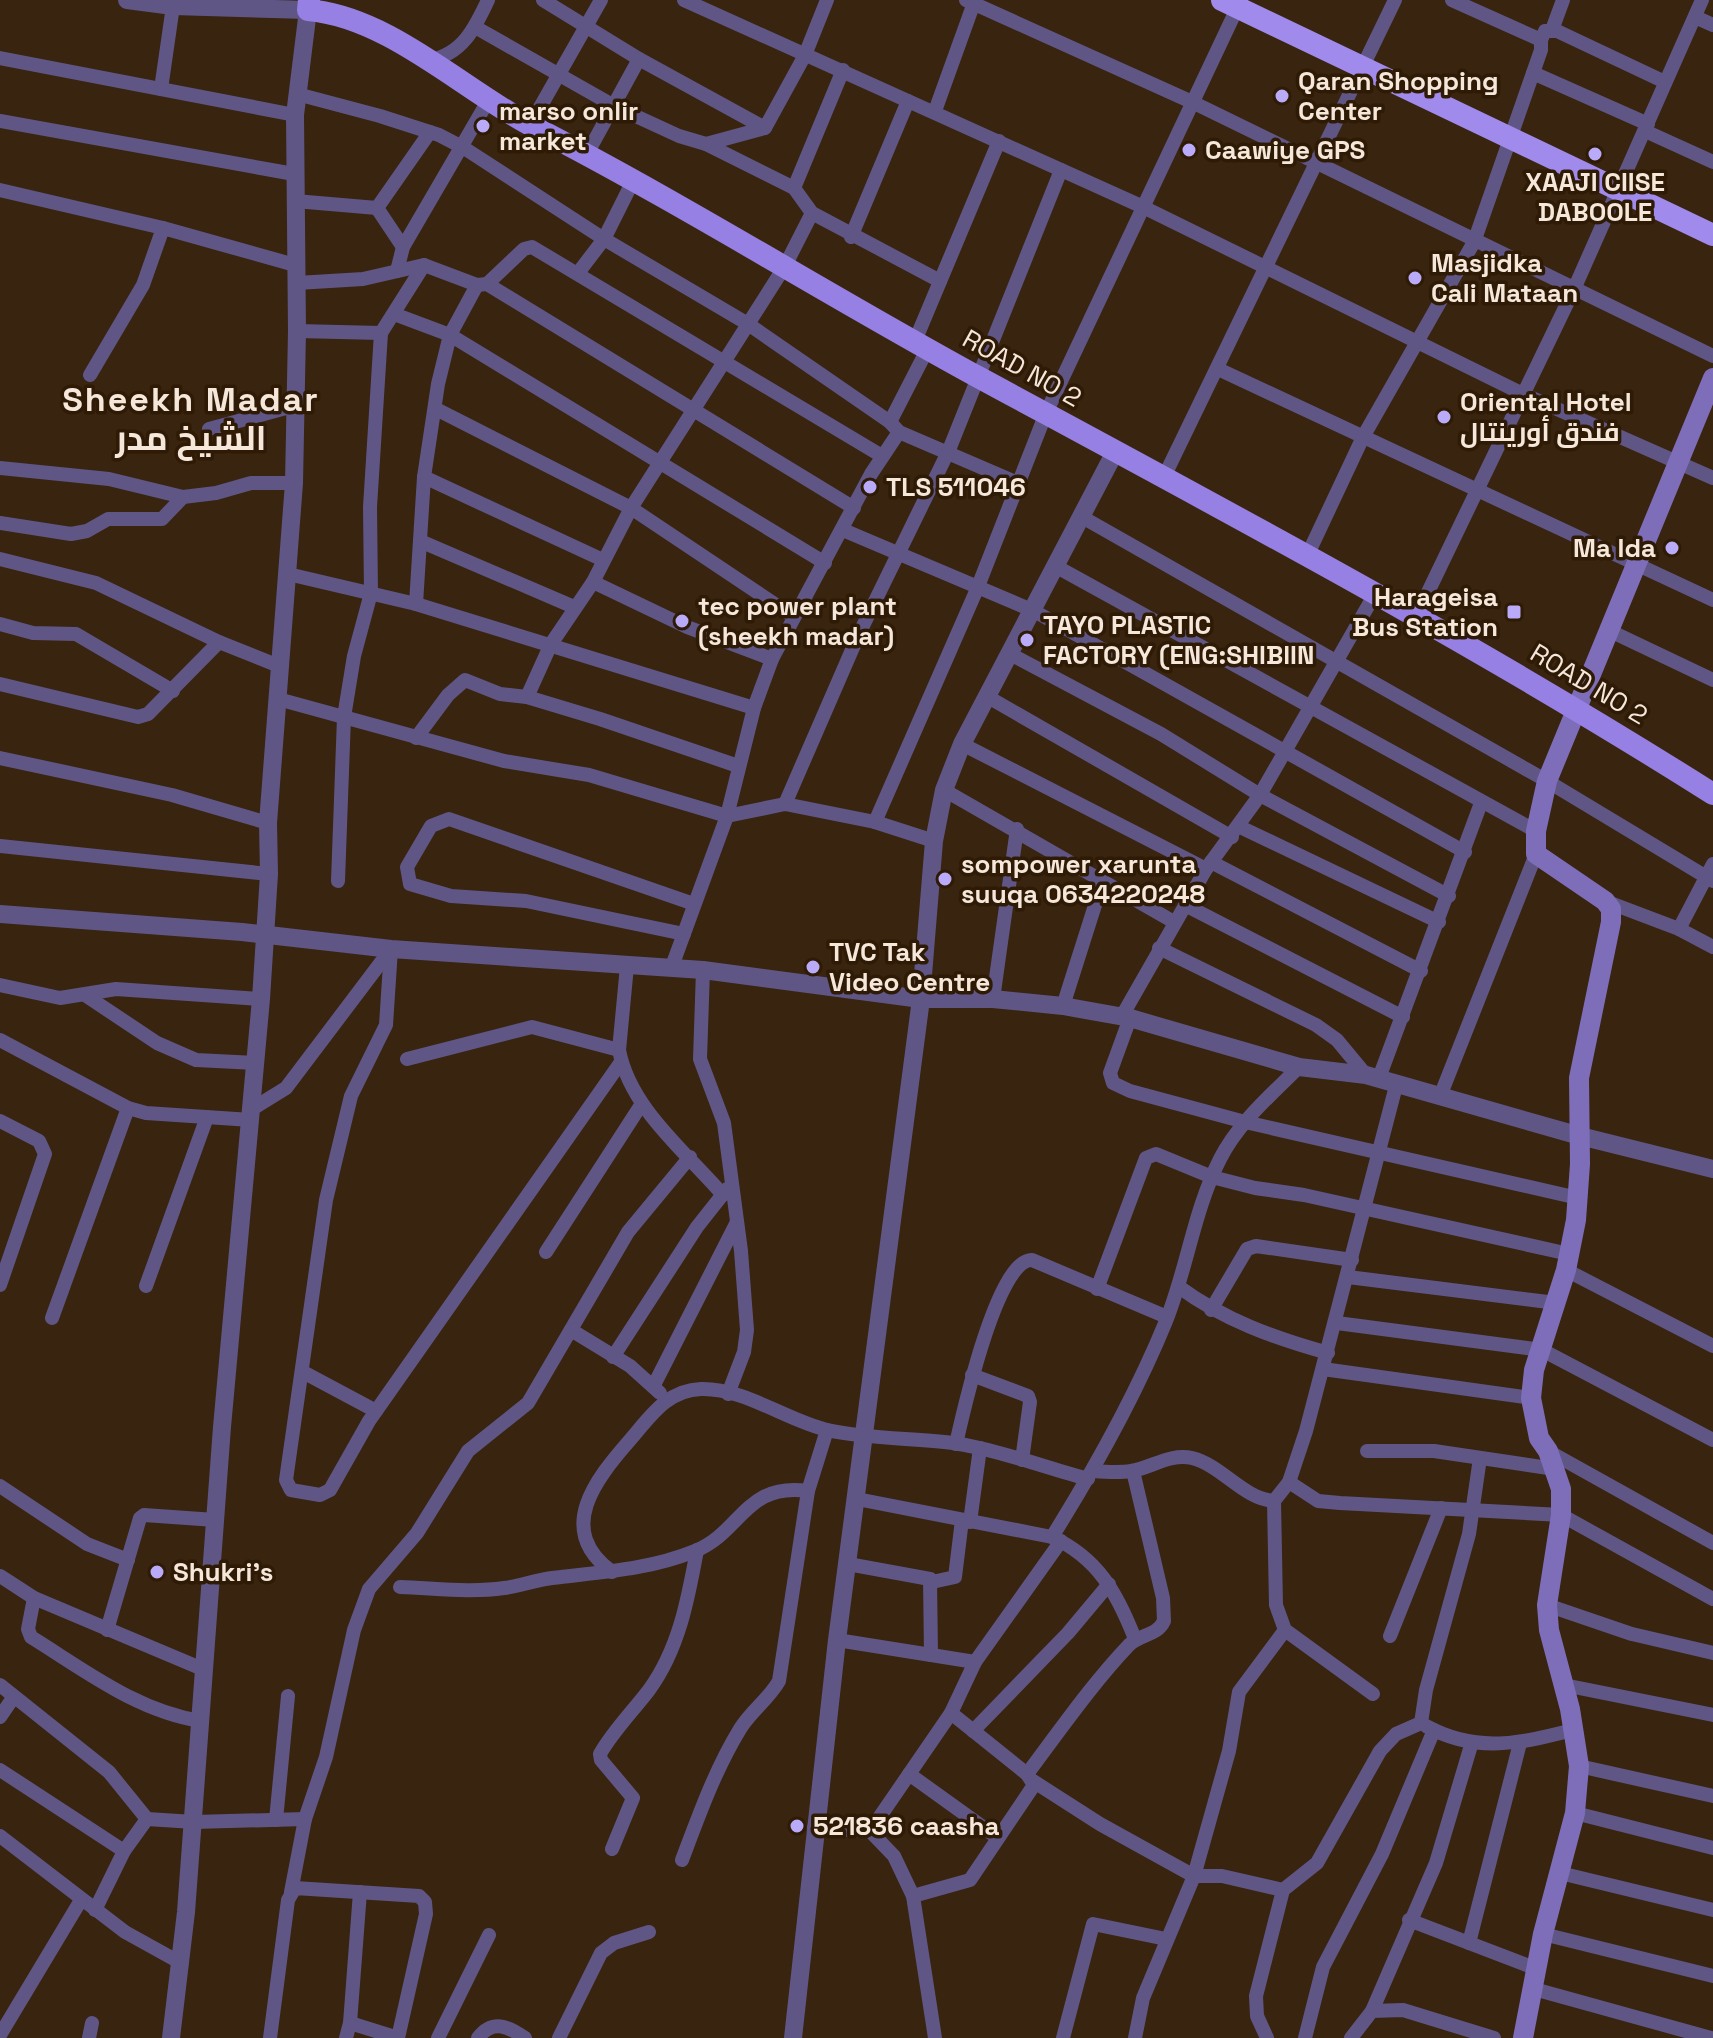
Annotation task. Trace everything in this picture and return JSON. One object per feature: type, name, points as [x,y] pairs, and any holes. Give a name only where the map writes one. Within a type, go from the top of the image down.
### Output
[{"type":"highway","points":[[1234,2],[1362,68],[1713,235]]},
{"type":"main road","name":"ROAD NO 2","points":[[308,5],[335,12],[429,60],[488,101],[530,125],[634,179],[977,376],[1417,615],[1576,707],[1713,794]]},
{"type":"main road","points":[[1523,2038],[1543,1934],[1575,1813],[1579,1766],[1564,1685],[1549,1630],[1547,1605],[1561,1515],[1561,1489],[1539,1438],[1531,1398],[1567,1262],[1578,1198],[1579,1078],[1611,922],[1611,909],[1605,901],[1536,854],[1536,831],[1547,781],[1676,460],[1713,378]]},
{"type":"street","points":[[127,0],[173,6],[308,5],[295,115],[297,405],[294,483],[268,823],[269,874],[261,999],[215,1520],[194,1822],[171,2038]]},
{"type":"street","points":[[429,60],[451,53],[475,27],[488,0]]},
{"type":"street","points":[[543,0],[639,59],[765,128]]},
{"type":"street","points":[[530,125],[601,0]]},
{"type":"street","points":[[706,144],[765,128],[805,55],[827,0]]},
{"type":"street","points":[[1164,477],[1395,0]]},
{"type":"street","points":[[1452,0],[1665,82]]},
{"type":"street","points":[[1308,554],[1363,437],[1474,242],[1546,35],[1563,0]]},
{"type":"street","points":[[1417,615],[1521,393],[1575,287],[1702,0]]},
{"type":"street","points":[[688,1],[1141,206],[1521,393],[1713,478]]},
{"type":"street","points":[[935,111],[971,1],[1192,102],[1713,356]]},
{"type":"street","points":[[875,822],[977,589],[1046,413],[1192,102],[1234,2]]},
{"type":"street","points":[[161,89],[173,6]]},
{"type":"street","points":[[1695,17],[1713,25]]},
{"type":"street","points":[[475,27],[616,107],[679,136],[706,144],[794,188],[812,213],[851,237],[940,281]]},
{"type":"street","points":[[0,58],[295,115]]},
{"type":"street","points":[[587,154],[616,107],[639,59]]},
{"type":"street","points":[[794,188],[843,70]]},
{"type":"street","points":[[1533,73],[1713,162]]},
{"type":"street","points":[[297,94],[430,132],[464,148],[604,239],[748,324],[895,427],[1018,483]]},
{"type":"street","points":[[397,271],[403,247],[464,148],[488,101]]},
{"type":"street","points":[[851,237],[908,101]]},
{"type":"street","points":[[0,121],[294,174]]},
{"type":"street","points":[[377,208],[430,132]]},
{"type":"street","points":[[671,969],[727,816],[754,708],[772,659],[895,427],[940,281],[999,141]]},
{"type":"street","points":[[785,804],[858,636],[949,450],[1061,170]]},
{"type":"street","points":[[578,273],[604,239],[634,179]]},
{"type":"street","points":[[0,190],[163,228],[296,274],[363,279],[424,265],[482,284],[696,410],[854,508]]},
{"type":"street","points":[[295,201],[377,208]]},
{"type":"street","points":[[377,208],[403,247]]},
{"type":"street","points":[[527,697],[551,644],[593,582],[631,508],[785,266],[812,213]]},
{"type":"street","points":[[90,375],[143,285],[163,228]]},
{"type":"street","points":[[416,604],[424,477],[450,335],[482,284],[528,247],[578,273],[882,456]]},
{"type":"street","points":[[338,881],[344,717],[354,656],[371,593],[370,507],[381,333],[424,265]]},
{"type":"street","points":[[394,314],[450,335],[825,563]]},
{"type":"street","points":[[297,331],[381,333]]},
{"type":"street","points":[[1218,369],[1713,600]]},
{"type":"street","points":[[209,429],[297,405]]},
{"type":"street","points":[[436,409],[631,508],[794,617]]},
{"type":"street","points":[[793,2038],[814,1828],[921,999],[934,841],[944,790],[962,744],[1012,655],[1116,450]]},
{"type":"street","points":[[0,468],[109,479],[183,497],[216,493],[251,483],[294,483]]},
{"type":"street","points":[[424,477],[603,560]]},
{"type":"street","points":[[0,523],[71,534],[87,531],[108,519],[162,519],[183,497]]},
{"type":"street","points":[[1082,517],[1335,664],[1711,874],[1679,929]]},
{"type":"street","points":[[843,530],[1034,611],[1465,852]]},
{"type":"street","points":[[420,541],[574,607]]},
{"type":"street","points":[[0,559],[96,583],[219,642],[279,666]]},
{"type":"street","points":[[1057,567],[1536,831]]},
{"type":"street","points":[[288,574],[416,604],[754,708]]},
{"type":"street","points":[[593,582],[687,627],[772,659]]},
{"type":"street","points":[[1376,592],[1260,795],[1236,832],[1208,866],[1159,948],[1126,1017],[1110,1073],[1113,1083],[1170,1103],[1245,1122],[1578,1198]]},
{"type":"street","points":[[0,624],[33,633],[76,634],[173,691]]},
{"type":"street","points":[[1608,630],[1713,680]]},
{"type":"street","points":[[0,684],[133,718],[148,714],[219,642]]},
{"type":"street","points":[[1012,655],[1161,734],[1260,795],[1449,896]]},
{"type":"street","points":[[416,738],[462,681],[475,682],[500,694],[527,697],[738,766]]},
{"type":"street","points":[[988,697],[1236,832],[1439,922]]},
{"type":"street","points":[[278,699],[504,761],[589,775],[727,816],[785,804],[875,822],[934,841]]},
{"type":"street","points":[[962,744],[1421,971]]},
{"type":"street","points":[[0,758],[172,795],[268,823]]},
{"type":"street","points":[[944,790],[1017,829],[1174,922]]},
{"type":"street","points":[[1373,1694],[1285,1630],[1276,1605],[1274,1501],[1289,1482],[1337,1323],[1379,1154],[1381,1078],[1481,803]]},
{"type":"street","points":[[684,934],[526,901],[451,896],[410,884],[407,867],[431,826],[449,819],[694,904]]},
{"type":"street","points":[[993,999],[1017,829]]},
{"type":"street","points":[[0,846],[269,874]]},
{"type":"street","points":[[1441,1094],[1536,854]]},
{"type":"street","points":[[1063,1006],[1103,880]]},
{"type":"street","points":[[1605,901],[1679,929],[1713,947]]},
{"type":"street","points":[[1185,905],[1403,1017]]},
{"type":"street","points":[[0,914],[265,935],[391,949],[703,970],[921,999],[993,999],[1063,1006],[1126,1017],[1299,1067],[1381,1078],[1580,1136],[1713,1169]]},
{"type":"street","points":[[1159,948],[1316,1025],[1381,1078]]},
{"type":"street","points":[[0,1040],[128,1108],[146,1113],[207,1117],[251,1114],[286,1088],[391,949]]},
{"type":"street","points":[[391,949],[386,1025],[351,1096],[326,1200],[286,1480],[291,1490],[320,1495],[330,1490],[376,1411],[620,1056]]},
{"type":"street","points":[[627,966],[620,1056],[641,1105],[723,1195]]},
{"type":"street","points":[[703,970],[700,1059],[724,1123],[733,1182],[747,1330],[744,1352],[728,1394]]},
{"type":"street","points":[[0,985],[60,998],[116,989],[261,999]]},
{"type":"street","points":[[85,995],[157,1043],[196,1060],[256,1063]]},
{"type":"street","points":[[407,1059],[532,1027],[620,1056]]},
{"type":"street","points":[[870,1831],[951,1713],[975,1662],[1056,1539],[1139,1383],[1179,1287],[1221,1156],[1245,1122],[1299,1067]]},
{"type":"street","points":[[546,1252],[641,1105]]},
{"type":"street","points":[[52,1318],[128,1108]]},
{"type":"street","points":[[146,1286],[207,1117]]},
{"type":"street","points":[[0,1121],[39,1141],[45,1154],[0,1285]]},
{"type":"street","points":[[1097,1289],[1146,1158],[1156,1154],[1212,1177],[1365,1209],[1567,1262],[1713,1346]]},
{"type":"street","points":[[270,2038],[305,1819],[326,1757],[354,1630],[369,1589],[417,1533],[468,1451],[528,1403],[628,1232],[690,1157]]},
{"type":"street","points":[[613,1357],[733,1182]]},
{"type":"street","points":[[654,1385],[737,1221]]},
{"type":"street","points":[[1211,1310],[1247,1249],[1256,1246],[1352,1260]]},
{"type":"street","points":[[956,1444],[972,1375],[996,1309],[1015,1268],[1023,1261],[1032,1260],[1167,1317]]},
{"type":"street","points":[[1348,1277],[1556,1303]]},
{"type":"street","points":[[1179,1287],[1211,1310],[1284,1340],[1328,1353]]},
{"type":"street","points":[[1337,1323],[1542,1350],[1713,1440]]},
{"type":"street","points":[[571,1330],[654,1385],[665,1400]]},
{"type":"street","points":[[1323,1369],[1531,1398]]},
{"type":"street","points":[[303,1372],[376,1411]]},
{"type":"street","points":[[972,1375],[1028,1396],[1030,1402],[1022,1460]]},
{"type":"street","points":[[612,1572],[601,1564],[586,1542],[585,1507],[602,1472],[665,1400],[702,1389],[728,1394],[827,1430],[980,1448],[1090,1475],[1133,1471],[1168,1459],[1190,1457],[1219,1469],[1259,1498],[1274,1501]]},
{"type":"street","points":[[682,1860],[712,1780],[741,1727],[770,1697],[779,1681],[808,1491],[827,1430]]},
{"type":"street","points":[[848,1564],[925,1577],[932,1582],[952,1578],[956,1573],[980,1448]]},
{"type":"street","points":[[1367,1451],[1434,1451],[1480,1458],[1551,1460],[1713,1543]]},
{"type":"street","points":[[1305,2038],[1323,1967],[1382,1854],[1427,1727],[1426,1690],[1473,1510],[1480,1458]]},
{"type":"street","points":[[913,1896],[970,1880],[1033,1790],[1030,1777],[1111,1664],[1135,1639],[1156,1632],[1164,1621],[1163,1598],[1133,1471]]},
{"type":"street","points":[[1289,1482],[1318,1501],[1561,1515],[1713,1599]]},
{"type":"street","points":[[0,1486],[87,1544],[128,1560]]},
{"type":"street","points":[[400,1587],[502,1588],[548,1578],[640,1569],[697,1550],[718,1537],[742,1512],[776,1489],[808,1491]]},
{"type":"street","points":[[857,1499],[1056,1539],[1094,1564],[1109,1584],[1135,1639]]},
{"type":"street","points":[[1390,1636],[1441,1508]]},
{"type":"street","points":[[107,1630],[138,1523],[144,1515],[215,1520]]},
{"type":"street","points":[[612,1849],[633,1798],[601,1760],[600,1754],[650,1689],[671,1653],[688,1599],[697,1550]]},
{"type":"street","points":[[0,1576],[34,1598],[205,1670]]},
{"type":"street","points":[[931,1655],[932,1582]]},
{"type":"street","points":[[973,1731],[1068,1633],[1109,1584]]},
{"type":"street","points":[[34,1598],[28,1629],[31,1637],[133,1701],[169,1716],[201,1721]]},
{"type":"street","points":[[1547,1605],[1632,1634],[1713,1653]]},
{"type":"street","points":[[1135,2038],[1143,1998],[1194,1876],[1229,1751],[1239,1692],[1285,1630]]},
{"type":"street","points":[[837,1640],[975,1662]]},
{"type":"street","points":[[0,1685],[109,1772],[147,1819],[194,1822],[305,1819]]},
{"type":"street","points":[[1564,1685],[1712,1713]]},
{"type":"street","points":[[276,1820],[288,1696]]},
{"type":"street","points":[[0,1717],[13,1698]]},
{"type":"street","points":[[951,1713],[1030,1777],[1100,1824],[1194,1876],[1222,1876],[1283,1890]]},
{"type":"street","points":[[1267,2038],[1257,2016],[1256,1996],[1283,1890],[1317,1863],[1380,1751],[1396,1734],[1427,1727],[1472,1742],[1520,1743],[1573,1730]]},
{"type":"street","points":[[1351,2038],[1372,2011],[1436,1863],[1472,1742]]},
{"type":"street","points":[[1469,1943],[1520,1743]]},
{"type":"street","points":[[1579,1766],[1713,1796]]},
{"type":"street","points":[[0,1770],[124,1851]]},
{"type":"street","points":[[909,1774],[998,1838]]},
{"type":"street","points":[[1575,1813],[1713,1848]]},
{"type":"street","points":[[95,1910],[124,1851],[147,1819]]},
{"type":"street","points":[[814,1828],[870,1831],[894,1856],[913,1896],[935,2038]]},
{"type":"street","points":[[0,1836],[125,1932],[181,1963]]},
{"type":"street","points":[[1560,1873],[1713,1910]]},
{"type":"street","points":[[291,1892],[301,1886],[419,1896],[423,1899],[426,1914],[398,2038],[348,2031],[360,1892]]},
{"type":"street","points":[[0,2035],[81,1900]]},
{"type":"street","points":[[1409,1920],[1469,1943],[1535,1979],[1711,2038]]},
{"type":"street","points":[[1063,2038],[1093,1924],[1166,1939]]},
{"type":"street","points":[[559,2038],[601,1953],[614,1943],[649,1932]]},
{"type":"street","points":[[1543,1934],[1713,1976]]},
{"type":"street","points":[[438,2038],[489,1935]]},
{"type":"street","points":[[1372,2011],[1403,2010],[1494,2038]]},
{"type":"street","points":[[478,2038],[487,2027],[497,2025],[525,2038]]},
{"type":"place","name":"Qaran Shopping Center","points":[[1282,96]]},
{"type":"place","name":"marso onlir market","points":[[483,126]]},
{"type":"place","name":"Caawiye GPS","points":[[1189,150]]},
{"type":"place","name":"XAAJI CIISE DABOOLE","points":[[1595,154]]},
{"type":"place","name":"Masjidka Cali Mataan","points":[[1415,278]]},
{"type":"place","name":"Oriental Hotel فندق أورينتال","points":[[1444,417]]},
{"type":"place","name":"TLS 511046","points":[[870,487]]},
{"type":"place","name":"Ma Ida","points":[[1672,548]]},
{"type":"place","name":"Harageisa Bus Station","points":[[1514,612]]},
{"type":"place","name":"tec power plant (sheekh madar)","points":[[682,621]]},
{"type":"place","name":"TAYO PLASTIC FACTORY (ENG:SHIBIIN","points":[[1027,640]]},
{"type":"place","name":"sompower xarunta suuqa 0634220248","points":[[945,879]]},
{"type":"place","name":"TVC Tak Video Centre","points":[[813,967]]},
{"type":"place","name":"Shukri's","points":[[157,1572]]},
{"type":"place","name":"521836 caasha","points":[[797,1826]]},
{"type":"district","name":"Sheekh Madar الشيخ مدر","points":[[191,418]]}]
